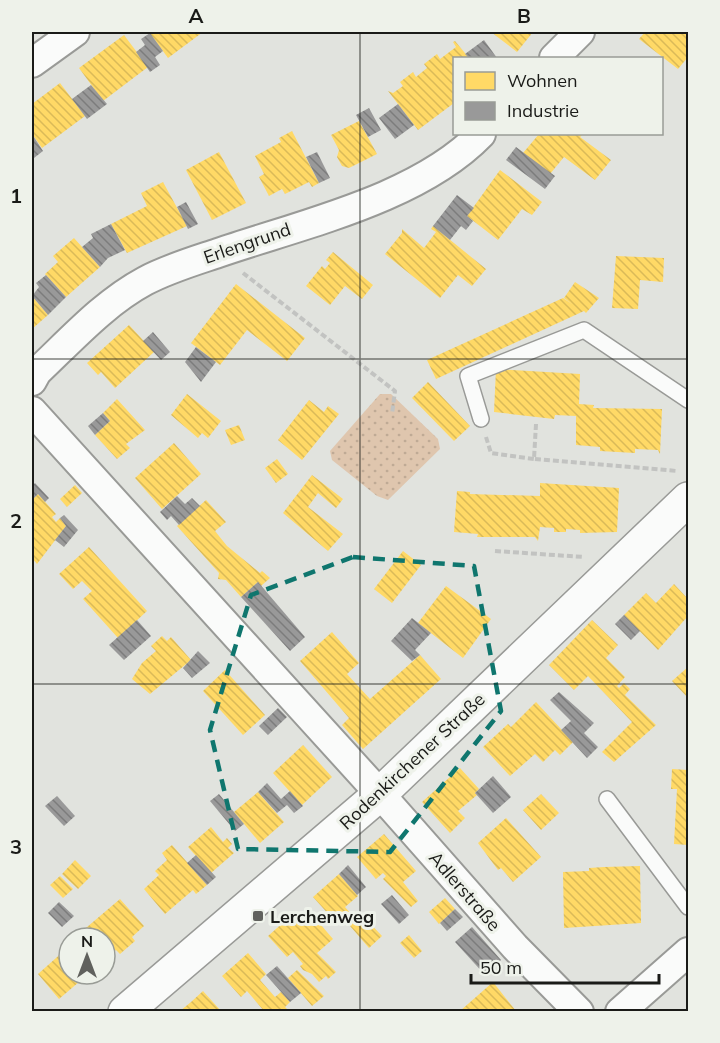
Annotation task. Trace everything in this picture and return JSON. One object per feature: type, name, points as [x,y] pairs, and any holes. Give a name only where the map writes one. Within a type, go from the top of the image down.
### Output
[{"type":"main road","name":"Rodenkirchener Straße","points":[[125,1011],[380,794],[615,569],[686,486]]},
{"type":"street","points":[[32,63],[75,32]]},
{"type":"street","points":[[555,57],[580,32]]},
{"type":"street","name":"Erlengrund","points":[[32,381],[37,372],[102,311],[145,281],[218,253],[391,194],[439,167],[480,135]]},
{"type":"street","points":[[32,411],[380,794]]},
{"type":"street","name":"Adlerstraße","points":[[380,794],[515,947],[579,1011]]},
{"type":"street","points":[[620,1011],[688,952]]},
{"type":"lane","points":[[481,419],[468,376],[584,330],[688,400]]},
{"type":"lane","points":[[607,798],[688,907]]},
{"type":"path","points":[[218,253],[395,391],[392,414]]},
{"type":"path","points":[[481,419],[491,453],[686,486]]},
{"type":"path","points":[[534,459],[537,424]]},
{"type":"path","points":[[495,551],[593,558],[615,569]]},
{"type":"highlighted area","points":[[353,557],[474,566],[501,711],[390,852],[238,849],[210,730],[251,595]]},
{"type":"shaded area","points":[[380,394],[391,394],[438,439],[440,449],[388,500],[377,496],[332,460],[330,451]]},
{"type":"building: Wohnen","points":[[149,32],[203,32],[168,58]]},
{"type":"building: Wohnen","points":[[491,32],[533,32],[517,52]]},
{"type":"building: Wohnen","points":[[645,32],[688,32],[688,57],[678,69],[639,39]]},
{"type":"building: Wohnen","points":[[124,35],[148,67],[103,101],[79,68]]},
{"type":"building: Wohnen","points":[[455,41],[468,57],[453,57],[453,104],[418,130],[388,91],[393,93],[403,86],[400,82],[413,72],[416,77],[427,68],[424,64],[437,54],[440,59],[456,47],[453,42]]},
{"type":"building: Wohnen","points":[[60,83],[85,116],[42,148],[32,134],[32,104]]},
{"type":"building: Wohnen","points":[[359,121],[377,154],[349,168],[342,166],[337,157],[339,150],[331,135]]},
{"type":"building: Wohnen","points":[[292,131],[319,183],[312,187],[309,182],[285,194],[282,189],[269,196],[259,177],[264,174],[255,156],[281,142],[279,138]]},
{"type":"building: Wohnen","points":[[538,135],[582,135],[580,137],[611,160],[595,180],[564,157],[550,174],[523,153]]},
{"type":"building: Wohnen","points":[[219,152],[246,203],[212,220],[186,170]]},
{"type":"building: Wohnen","points":[[500,170],[542,202],[532,215],[522,209],[498,240],[467,216]]},
{"type":"building: Wohnen","points":[[163,182],[187,226],[127,253],[111,224],[147,206],[141,193]]},
{"type":"building: Wohnen","points":[[433,226],[486,269],[472,286],[458,275],[440,298],[385,254],[402,233],[402,229],[424,248],[436,232],[431,229]]},
{"type":"building: Wohnen","points":[[74,238],[100,267],[66,297],[45,274],[58,262],[53,256]]},
{"type":"building: Wohnen","points":[[333,252],[373,285],[362,299],[345,286],[330,305],[306,286],[322,266],[325,269],[330,263],[326,260]]},
{"type":"building: Wohnen","points":[[616,256],[664,258],[663,282],[640,280],[638,309],[612,308]]},
{"type":"building: Wohnen","points":[[575,282],[599,298],[586,313],[584,311],[436,379],[427,360],[563,298],[572,304],[564,298]]},
{"type":"building: Wohnen","points":[[236,284],[305,338],[287,361],[247,330],[220,365],[191,343]]},
{"type":"building: Wohnen","points":[[32,296],[48,315],[32,329]]},
{"type":"building: Wohnen","points":[[129,325],[154,352],[115,388],[101,372],[98,375],[87,363]]},
{"type":"building: Wohnen","points":[[496,369],[580,374],[579,404],[594,405],[593,408],[662,409],[660,454],[658,450],[635,449],[635,453],[600,451],[600,447],[576,445],[576,416],[555,415],[554,419],[494,412]]},
{"type":"building: Wohnen","points":[[428,382],[470,426],[454,441],[412,398]]},
{"type":"building: Wohnen","points":[[187,394],[221,421],[208,438],[202,433],[198,438],[171,415]]},
{"type":"building: Wohnen","points":[[117,399],[145,430],[126,444],[130,448],[117,459],[95,435],[110,421],[103,413]]},
{"type":"building: Wohnen","points":[[309,400],[324,412],[328,406],[339,414],[302,460],[278,440]]},
{"type":"building: Wohnen","points":[[239,425],[245,440],[231,445],[225,430]]},
{"type":"building: Wohnen","points":[[174,443],[201,474],[162,509],[135,478]]},
{"type":"building: Wohnen","points":[[277,459],[288,474],[276,483],[265,468]]},
{"type":"building: Wohnen","points":[[312,475],[343,499],[336,508],[318,493],[308,507],[343,534],[328,551],[283,513]]},
{"type":"building: Wohnen","points":[[540,483],[619,488],[617,532],[580,533],[580,530],[566,529],[566,532],[554,532],[554,528],[540,527],[538,541],[535,537],[477,537],[478,534],[454,532],[457,491],[470,492],[470,494],[540,496]]},
{"type":"building: Wohnen","points":[[75,485],[82,493],[67,507],[60,499]]},
{"type":"building: Wohnen","points":[[38,494],[56,514],[52,517],[56,522],[60,518],[66,526],[37,564],[32,558],[32,500]]},
{"type":"building: Wohnen","points":[[206,500],[226,522],[215,531],[227,546],[260,573],[262,571],[270,578],[261,586],[258,582],[241,597],[226,580],[218,579],[219,573],[177,526]]},
{"type":"building: Wohnen","points":[[89,547],[147,611],[118,638],[83,599],[92,591],[82,581],[73,589],[59,574]]},
{"type":"building: Wohnen","points":[[403,551],[421,565],[392,603],[374,589]]},
{"type":"building: Wohnen","points":[[674,584],[688,599],[688,616],[658,650],[624,615],[646,593],[656,603]]},
{"type":"building: Wohnen","points":[[446,586],[491,619],[463,658],[418,623]]},
{"type":"building: Wohnen","points":[[592,620],[618,645],[606,658],[625,677],[617,686],[619,688],[624,683],[630,689],[625,695],[656,725],[614,762],[602,752],[632,722],[588,676],[574,690],[549,665]]},
{"type":"building: Wohnen","points":[[332,632],[359,663],[347,674],[370,699],[420,655],[441,679],[363,749],[342,725],[349,718],[300,661]]},
{"type":"building: Wohnen","points":[[162,636],[167,641],[171,637],[191,660],[150,694],[132,679],[142,663],[156,651],[151,646]]},
{"type":"building: Wohnen","points":[[688,667],[688,698],[672,681]]},
{"type":"building: Wohnen","points":[[225,670],[265,715],[243,735],[203,691]]},
{"type":"building: Wohnen","points":[[536,702],[573,742],[560,755],[555,750],[543,762],[535,754],[510,776],[483,747],[508,724],[511,727]]},
{"type":"building: Wohnen","points":[[303,745],[332,777],[302,805],[273,773]]},
{"type":"building: Wohnen","points":[[460,768],[479,789],[475,793],[477,795],[458,811],[465,818],[450,833],[422,802]]},
{"type":"building: Wohnen","points":[[672,769],[688,770],[688,845],[674,844],[677,789],[671,789]]},
{"type":"building: Wohnen","points":[[258,792],[284,822],[260,843],[234,812]]},
{"type":"building: Wohnen","points":[[541,794],[559,813],[541,830],[523,810]]},
{"type":"building: Wohnen","points":[[506,818],[541,857],[513,882],[501,868],[498,870],[478,843]]},
{"type":"building: Wohnen","points":[[211,827],[223,842],[227,838],[232,844],[228,848],[234,853],[211,873],[188,847]]},
{"type":"building: Wohnen","points":[[384,834],[416,871],[403,882],[418,901],[411,907],[383,879],[386,876],[383,873],[376,879],[357,857]]},
{"type":"building: Wohnen","points":[[172,845],[207,885],[196,894],[193,890],[165,914],[144,889],[159,875],[155,871],[167,860],[162,853]]},
{"type":"building: Wohnen","points":[[75,860],[91,876],[78,889],[62,874]]},
{"type":"building: Wohnen","points":[[640,866],[641,923],[564,928],[563,872],[589,871],[589,868]]},
{"type":"building: Wohnen","points":[[339,874],[358,896],[345,907],[358,922],[364,917],[382,936],[369,948],[338,912],[332,918],[313,897]]},
{"type":"building: Wohnen","points":[[60,876],[73,889],[63,898],[50,885]]},
{"type":"building: Wohnen","points":[[445,898],[455,909],[439,924],[429,912]]},
{"type":"building: Wohnen","points":[[120,899],[144,926],[132,937],[135,941],[120,954],[117,951],[117,926],[88,926]]},
{"type":"building: Wohnen","points":[[294,913],[301,922],[305,918],[309,923],[315,918],[333,939],[317,953],[336,972],[328,979],[326,976],[319,982],[312,974],[303,970],[300,966],[303,964],[293,952],[287,957],[268,936]]},
{"type":"building: Wohnen","points":[[409,935],[422,951],[414,958],[400,943]]},
{"type":"building: Wohnen","points":[[248,953],[266,974],[260,980],[275,997],[281,992],[290,1002],[285,1007],[289,1011],[264,1011],[247,991],[241,997],[222,976]]},
{"type":"building: Wohnen","points":[[57,957],[57,986],[74,986],[59,999],[38,974]]},
{"type":"building: Wohnen","points":[[297,970],[324,996],[312,1006],[288,978]]},
{"type":"building: Wohnen","points":[[493,982],[516,1011],[460,1011]]},
{"type":"building: Wohnen","points":[[203,991],[221,1011],[180,1011],[191,1002]]},
{"type":"building: Industrie","points":[[150,33],[163,51],[155,57],[160,65],[150,72],[136,52],[145,45],[141,39]]},
{"type":"building: Industrie","points":[[484,40],[496,57],[468,57],[465,54]]},
{"type":"building: Industrie","points":[[91,85],[107,104],[87,119],[72,99]]},
{"type":"building: Industrie","points":[[398,104],[414,125],[395,139],[379,118]]},
{"type":"building: Industrie","points":[[369,108],[381,130],[368,137],[356,115]]},
{"type":"building: Industrie","points":[[32,134],[43,151],[34,158],[32,155]]},
{"type":"building: Industrie","points":[[516,147],[555,176],[545,189],[506,160]]},
{"type":"building: Industrie","points":[[317,152],[330,178],[319,183],[306,157]]},
{"type":"building: Industrie","points":[[457,195],[474,208],[467,216],[473,221],[466,230],[461,226],[450,240],[433,226]]},
{"type":"building: Industrie","points":[[186,202],[198,224],[188,229],[177,207]]},
{"type":"building: Industrie","points":[[111,224],[125,250],[108,258],[100,267],[82,247],[93,238],[91,234]]},
{"type":"building: Industrie","points":[[46,275],[66,297],[48,315],[32,296],[39,287],[36,283]]},
{"type":"building: Industrie","points":[[153,332],[170,352],[161,360],[143,341]]},
{"type":"building: Industrie","points":[[196,347],[216,362],[201,382],[185,362]]},
{"type":"building: Industrie","points":[[103,413],[110,421],[95,435],[88,426]]},
{"type":"building: Industrie","points":[[35,483],[49,498],[45,502],[38,494],[32,500],[32,486]]},
{"type":"building: Industrie","points":[[177,496],[185,504],[192,498],[200,506],[179,525],[171,516],[167,520],[160,512]]},
{"type":"building: Industrie","points":[[64,515],[78,530],[64,547],[55,540],[66,526],[60,518]]},
{"type":"building: Industrie","points":[[258,582],[305,637],[290,651],[241,597]]},
{"type":"building: Industrie","points":[[624,615],[640,631],[631,640],[615,624]]},
{"type":"building: Industrie","points":[[412,618],[431,633],[415,650],[420,655],[412,661],[391,641]]},
{"type":"building: Industrie","points":[[137,620],[151,636],[124,660],[109,645]]},
{"type":"building: Industrie","points":[[198,651],[210,663],[192,678],[183,668]]},
{"type":"building: Industrie","points":[[559,692],[594,723],[584,733],[598,747],[587,758],[561,730],[571,721],[550,700]]},
{"type":"building: Industrie","points":[[278,708],[287,717],[268,735],[259,726]]},
{"type":"building: Industrie","points":[[493,776],[511,797],[493,813],[475,793]]},
{"type":"building: Industrie","points":[[267,783],[281,799],[290,791],[303,806],[294,813],[287,805],[277,813],[258,792]]},
{"type":"building: Industrie","points":[[219,794],[244,824],[235,831],[210,801]]},
{"type":"building: Industrie","points":[[57,796],[75,816],[64,826],[45,806]]},
{"type":"building: Industrie","points":[[196,855],[216,877],[207,885],[187,863]]},
{"type":"building: Industrie","points":[[348,865],[366,887],[357,895],[339,874]]},
{"type":"building: Industrie","points":[[392,895],[409,915],[399,924],[381,904]]},
{"type":"building: Industrie","points":[[59,902],[74,916],[61,926],[48,913]]},
{"type":"building: Industrie","points":[[455,909],[463,917],[447,931],[440,923]]},
{"type":"building: Industrie","points":[[472,927],[501,960],[485,975],[455,942]]},
{"type":"building: Industrie","points":[[277,966],[301,993],[290,1002],[266,975]]},
{"type":"place","name":"Lerchenweg","points":[[258,916]]}]
